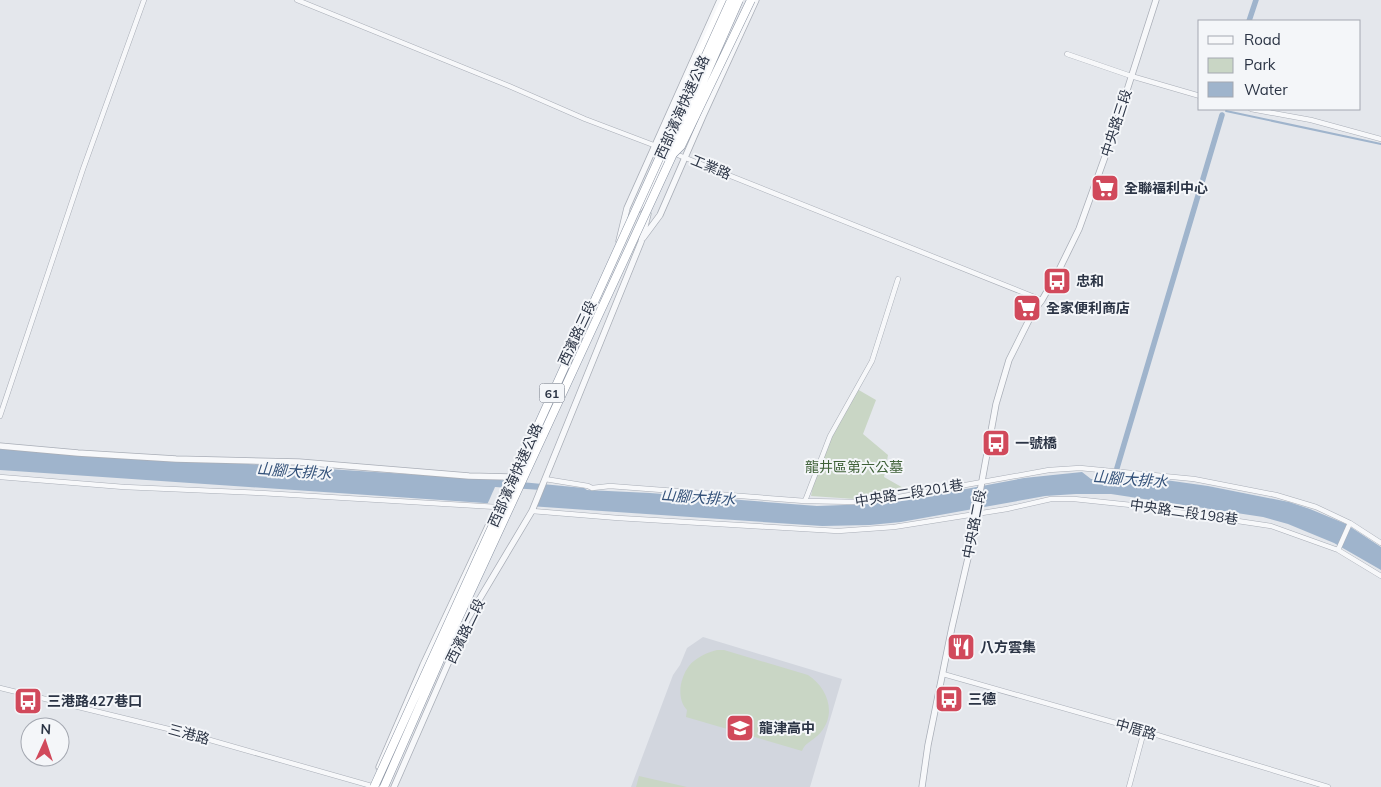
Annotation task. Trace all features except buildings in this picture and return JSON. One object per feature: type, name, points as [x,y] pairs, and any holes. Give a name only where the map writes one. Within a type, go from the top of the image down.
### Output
[{"type":"highway","points":[[682,106],[689,79],[725,0]]},
{"type":"highway","name":"西部濱海快速公路","points":[[373,787],[731,0]]},
{"type":"highway","name":"西部濱海快速公路","points":[[384,787],[458,620],[676,143],[738,0]]},
{"type":"highway","points":[[670,153],[680,146],[751,0]]},
{"type":"street","points":[[0,416],[83,169],[144,0]]},
{"type":"street","name":"工業路","points":[[297,0],[585,119],[656,145],[670,153],[684,156],[908,248],[1042,300]]},
{"type":"street","name":"西濱路三段","points":[[619,241],[627,208],[720,0]]},
{"type":"street","name":"西濱路三段","points":[[640,242],[660,215],[684,156],[756,0]]},
{"type":"street","name":"中央路三段","points":[[1058,272],[1079,230],[1098,180],[1156,0]]},
{"type":"street","points":[[1067,54],[1131,76],[1198,95]]},
{"type":"street","points":[[1256,110],[1311,120],[1381,139]]},
{"type":"street","name":"西濱路三段","points":[[497,506],[619,241],[656,181],[670,153]]},
{"type":"street","name":"西濱路三段","points":[[545,479],[640,242],[656,181]]},
{"type":"street","name":"中央路二段","points":[[922,787],[943,674],[977,512],[996,404],[1006,370],[1033,312],[1058,272]]},
{"type":"street","points":[[805,501],[830,436],[872,361],[898,279]]},
{"type":"street","points":[[0,446],[176,459],[299,462],[469,476],[511,477]]},
{"type":"street","name":"中央路二段201巷","points":[[545,479],[592,488],[610,486],[833,503],[882,500],[982,480],[1049,470],[1080,468],[1194,480],[1276,495],[1316,507],[1350,522],[1381,543]]},
{"type":"street","points":[[0,477],[124,488],[261,493],[497,506]]},
{"type":"street","name":"西濱路二段","points":[[394,787],[467,620],[532,511],[545,479]]},
{"type":"street","name":"中央路二段198巷","points":[[532,511],[838,531],[894,527],[977,512],[1007,509],[1051,499],[1096,500],[1271,526],[1338,550],[1381,576]]},
{"type":"street","name":"西濱路二段","points":[[373,787],[423,666],[497,506]]},
{"type":"street","points":[[1338,550],[1350,522]]},
{"type":"street","name":"中厝路","points":[[943,674],[1144,731],[1328,787]]},
{"type":"street","name":"三港路","points":[[0,688],[189,734],[373,787]]},
{"type":"street","points":[[1129,787],[1144,731]]},
{"type":"shaded area","name":"龍津高中","points":[[703,637],[842,679],[810,787],[631,787],[673,675],[680,665],[687,648]]},
{"type":"green space","name":"龍井區第六公墓","points":[[857,389],[876,400],[863,434],[888,455],[884,477],[905,489],[855,499],[811,496],[814,480],[836,423]]},
{"type":"green space","points":[[717,650],[724,650],[808,675],[815,680],[825,693],[829,709],[826,725],[821,732],[805,745],[802,751],[686,717],[687,710],[680,694],[683,676],[695,660]]},
{"type":"green space","points":[[639,776],[687,787],[636,787]]},
{"type":"water","name":"山腳大排水","points":[[0,448],[500,480],[584,488],[587,490],[817,506],[871,504],[939,494],[1024,478],[1082,472],[1091,479],[1131,482],[1144,477],[1208,486],[1289,502],[1310,509],[1346,524],[1381,547],[1381,570],[1334,543],[1288,524],[1263,517],[1111,494],[1045,496],[901,522],[822,526],[0,470]]},
{"type":"pier","points":[[495,487],[541,490],[533,508],[487,505]]},
{"type":"waterway","points":[[1249,20],[1256,0]]},
{"type":"waterway","points":[[1226,111],[1381,144]]},
{"type":"waterway","name":"山腳大排水","points":[[1117,468],[1222,115]]},
{"type":"place","name":"全聯福利中心","points":[[1105,188]]},
{"type":"place","name":"忠和","points":[[1057,281]]},
{"type":"place","name":"全家便利商店","points":[[1027,308]]},
{"type":"place","name":"一號橋","points":[[996,443]]},
{"type":"place","name":"八方雲集","points":[[961,647]]},
{"type":"place","name":"三德","points":[[949,699]]},
{"type":"place","name":"三港路427巷口","points":[[28,701]]},
{"type":"place","name":"龍津高中","points":[[740,728]]}]
